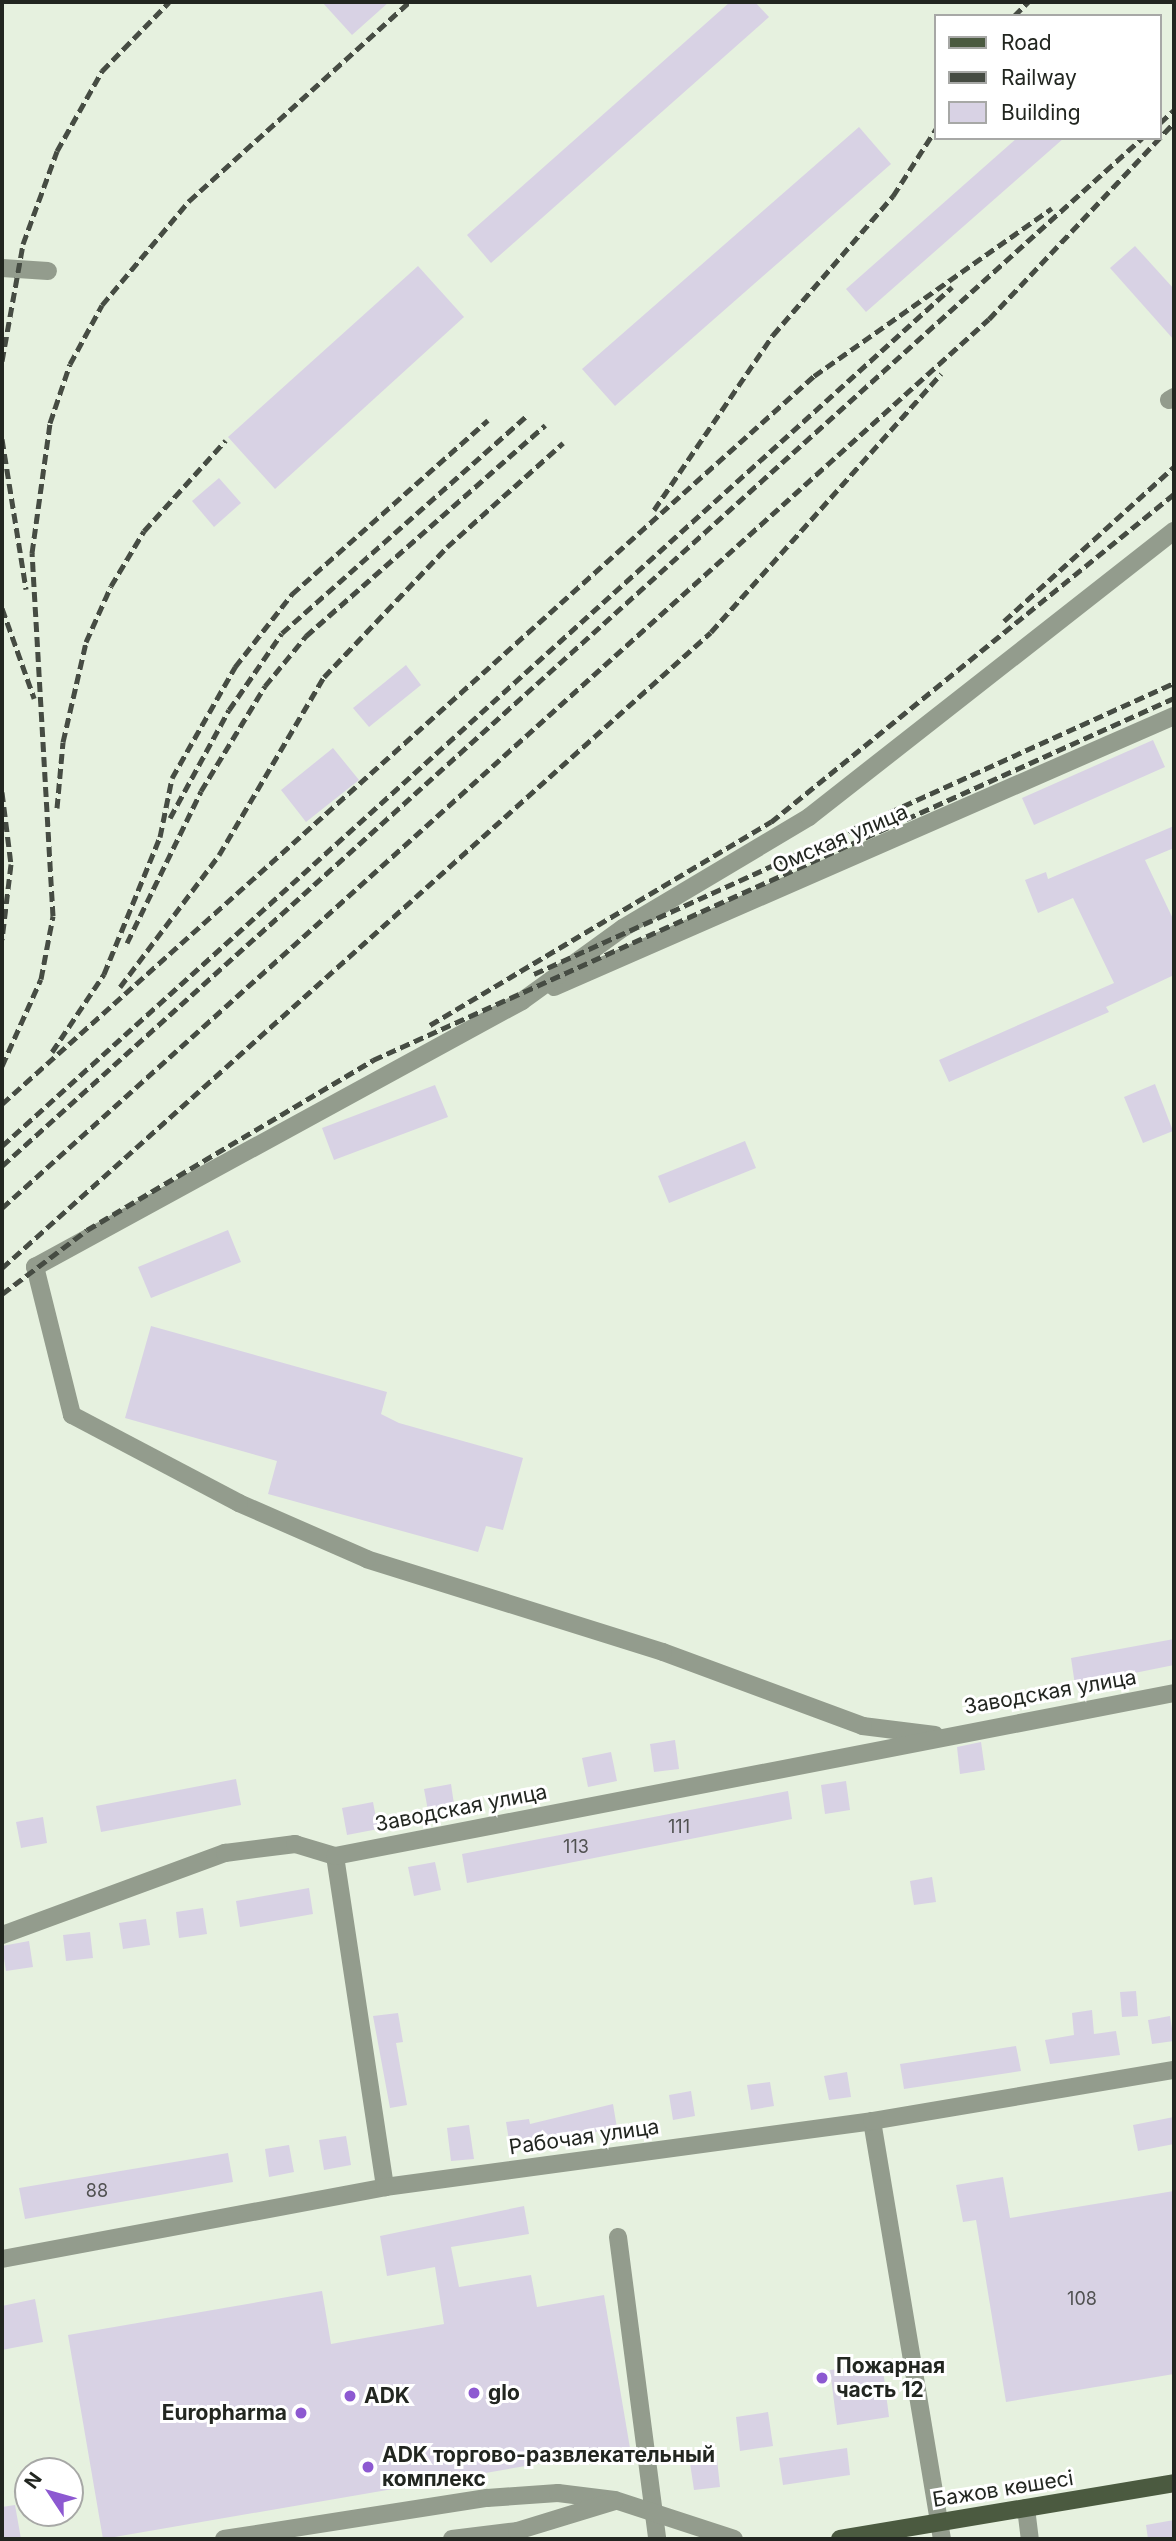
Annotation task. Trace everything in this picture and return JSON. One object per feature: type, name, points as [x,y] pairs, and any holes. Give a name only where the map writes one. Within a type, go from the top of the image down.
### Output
[{"type":"main road","name":"Бажов көшесі","points":[[840,2539],[940,2531],[1026,2508],[1174,2483]]},
{"type":"street","points":[[2,268],[48,271]]},
{"type":"street","points":[[522,1001],[623,928],[809,817],[1174,531]]},
{"type":"street","name":"Омская улица","points":[[522,1001],[1174,716]]},
{"type":"street","name":"Заводская улица","points":[[522,1001],[35,1267],[72,1415],[239,1503],[367,1559],[663,1652],[863,1726],[934,1735]]},
{"type":"street","name":"Заводская улица","points":[[4,1934],[225,1853],[295,1844],[335,1856],[934,1735],[1174,1693]]},
{"type":"street","points":[[335,1856],[385,2188]]},
{"type":"street","name":"Рабочая улица","points":[[2,2259],[385,2188],[872,2121],[1174,2070]]},
{"type":"street","points":[[872,2121],[940,2531]]},
{"type":"street","points":[[618,2237],[650,2512],[657,2539]]},
{"type":"street","points":[[224,2539],[487,2498],[558,2493],[615,2500],[734,2539]]},
{"type":"street","points":[[452,2539],[517,2531],[615,2500]]},
{"type":"street","points":[[1026,2508],[1030,2539]]},
{"type":"building","points":[[322,2],[389,2],[352,35]]},
{"type":"building","points":[[730,2],[755,2],[769,17],[491,263],[467,235]]},
{"type":"building","points":[[859,127],[891,164],[615,406],[582,369]]},
{"type":"building","points":[[1015,140],[1062,140],[866,312],[846,289]]},
{"type":"building","points":[[1135,246],[1174,289],[1174,340],[1110,268]]},
{"type":"building","points":[[418,266],[464,317],[275,489],[228,437]]},
{"type":"building","points":[[219,478],[241,503],[214,527],[192,501]]},
{"type":"building","points":[[406,665],[421,685],[369,727],[353,708]]},
{"type":"building","points":[[1153,740],[1165,767],[1034,825],[1022,798]]},
{"type":"building","points":[[333,748],[359,780],[306,822],[281,790]]},
{"type":"building","points":[[1174,826],[1174,848],[1145,860],[1174,921],[1174,975],[1106,1007],[1109,1012],[949,1082],[939,1060],[1114,983],[1073,898],[1038,913],[1025,880],[1046,872],[1048,879]]},
{"type":"building","points":[[1155,1084],[1173,1131],[1143,1143],[1124,1097]]},
{"type":"building","points":[[435,1085],[448,1117],[334,1160],[322,1128]]},
{"type":"building","points":[[745,1141],[756,1168],[669,1203],[658,1176]]},
{"type":"building","points":[[228,1230],[241,1262],[151,1298],[138,1267]]},
{"type":"building","points":[[151,1326],[387,1392],[381,1414],[399,1423],[523,1458],[503,1530],[486,1526],[478,1552],[268,1494],[277,1461],[125,1418]]},
{"type":"building","points":[[1174,1639],[1174,1665],[1075,1685],[1071,1658]]},
{"type":"building","points":[[675,1740],[679,1769],[654,1772],[650,1744]]},
{"type":"building","points":[[981,1742],[985,1770],[960,1774],[957,1747]]},
{"type":"building","points":[[611,1752],[617,1781],[588,1787],[582,1758]]},
{"type":"building","points":[[236,1779],[241,1805],[101,1832],[96,1806]]},
{"type":"building","points":[[846,1781],[850,1810],[825,1814],[821,1785]]},
{"type":"building","points":[[451,1784],[455,1811],[429,1816],[424,1789]]},
{"type":"building","points":[[788,1791],[792,1819],[467,1883],[462,1854]]},
{"type":"building","points":[[373,1802],[378,1829],[347,1835],[342,1808]]},
{"type":"building","points":[[43,1817],[47,1843],[21,1848],[16,1822]]},
{"type":"building","points":[[435,1862],[441,1890],[414,1896],[408,1867]]},
{"type":"building","points":[[932,1877],[936,1902],[914,1905],[910,1881]]},
{"type":"building","points":[[309,1888],[313,1914],[240,1927],[236,1901]]},
{"type":"building","points":[[203,1908],[207,1934],[179,1938],[176,1912]]},
{"type":"building","points":[[146,1919],[150,1945],[123,1949],[119,1923]]},
{"type":"building","points":[[90,1932],[93,1958],[66,1961],[63,1935]]},
{"type":"building","points":[[29,1941],[33,1967],[6,1971],[2,1946]]},
{"type":"building","points":[[1136,1991],[1138,2016],[1122,2017],[1120,1992]]},
{"type":"building","points":[[1092,2010],[1094,2034],[1116,2031],[1120,2055],[1050,2064],[1045,2040],[1074,2035],[1072,2013]]},
{"type":"building","points":[[398,2013],[403,2042],[396,2043],[407,2105],[390,2108],[373,2016]]},
{"type":"building","points":[[1170,2016],[1174,2041],[1152,2044],[1148,2020]]},
{"type":"building","points":[[1016,2046],[1021,2071],[904,2089],[900,2064]]},
{"type":"building","points":[[847,2072],[851,2097],[829,2100],[824,2076]]},
{"type":"building","points":[[770,2082],[774,2106],[751,2110],[747,2085]]},
{"type":"building","points":[[691,2091],[695,2116],[673,2120],[669,2095]]},
{"type":"building","points":[[613,2104],[617,2128],[510,2147],[506,2122],[529,2119],[530,2124]]},
{"type":"building","points":[[1174,2117],[1174,2144],[1138,2151],[1133,2125]]},
{"type":"building","points":[[469,2125],[474,2159],[451,2161],[447,2128]]},
{"type":"building","points":[[346,2136],[351,2165],[324,2170],[319,2140]]},
{"type":"building","points":[[289,2145],[294,2172],[269,2177],[265,2149]]},
{"type":"building","points":[[228,2153],[233,2182],[25,2219],[19,2188]]},
{"type":"building","points":[[1003,2177],[1010,2218],[1174,2191],[1174,2374],[1006,2402],[976,2220],[963,2222],[956,2185]]},
{"type":"building","name":"ADK","points":[[524,2206],[529,2234],[451,2247],[459,2287],[531,2275],[537,2307],[604,2295],[630,2448],[103,2539],[68,2335],[322,2291],[331,2344],[444,2324],[435,2267],[387,2276],[380,2236]]},
{"type":"building","points":[[35,2299],[43,2342],[2,2350],[2,2306]]},
{"type":"building","points":[[882,2362],[889,2417],[837,2425],[830,2370]]},
{"type":"building","points":[[768,2412],[773,2446],[740,2451],[736,2417]]},
{"type":"building","points":[[847,2448],[850,2475],[783,2485],[779,2458]]},
{"type":"building","points":[[717,2459],[720,2487],[694,2490],[690,2463]]},
{"type":"building","points":[[14,2505],[14,2527],[19,2527],[21,2539],[2,2539],[2,2507]]},
{"type":"building","points":[[1174,2520],[1174,2539],[1148,2539],[1146,2525]]},
{"type":"railway","points":[[2,361],[23,244],[57,151],[102,71],[169,2]]},
{"type":"railway","points":[[2,1066],[41,979],[53,916],[32,553],[50,423],[70,364],[102,305],[189,201],[409,2]]},
{"type":"railway","points":[[1016,14],[1028,2]]},
{"type":"railway","points":[[1162,121],[1174,110]]},
{"type":"railway","points":[[1162,136],[1174,123]]},
{"type":"railway","points":[[654,510],[773,335],[893,196],[934,132]]},
{"type":"railway","points":[[2,1166],[1140,140]]},
{"type":"railway","points":[[2,1208],[989,319],[1158,140]]},
{"type":"railway","points":[[2,1104],[814,376],[1052,208]]},
{"type":"railway","points":[[2,1146],[952,287]]},
{"type":"railway","points":[[2,1268],[711,632],[941,374]]},
{"type":"railway","points":[[170,818],[229,710],[282,633],[526,416]]},
{"type":"railway","points":[[52,1052],[104,974],[160,837],[172,778],[235,667],[292,594],[488,420]]},
{"type":"railway","points":[[127,943],[201,791],[265,686],[306,636],[545,425]]},
{"type":"railway","points":[[2,439],[26,589]]},
{"type":"railway","points":[[57,808],[63,742],[86,642],[111,586],[144,531],[226,440]]},
{"type":"railway","points":[[120,987],[219,855],[324,677],[447,547],[563,443]]},
{"type":"railway","points":[[1004,621],[1174,467]]},
{"type":"railway","points":[[430,1025],[771,822],[1174,494]]},
{"type":"railway","points":[[2,608],[34,698]]},
{"type":"railway","points":[[534,974],[1174,683]]},
{"type":"railway","points":[[2,1294],[87,1230],[373,1060],[1174,698]]},
{"type":"railway","points":[[2,792],[11,864],[2,939]]},
{"type":"place","name":"Пожарная часть 12","points":[[822,2378]]},
{"type":"place","name":"glo","points":[[474,2393]]},
{"type":"place","name":"ADK","points":[[350,2396]]},
{"type":"place","name":"Europharma","points":[[301,2413]]},
{"type":"place","name":"ADK торгово-развлекательный комплекс","points":[[368,2467]]}]
